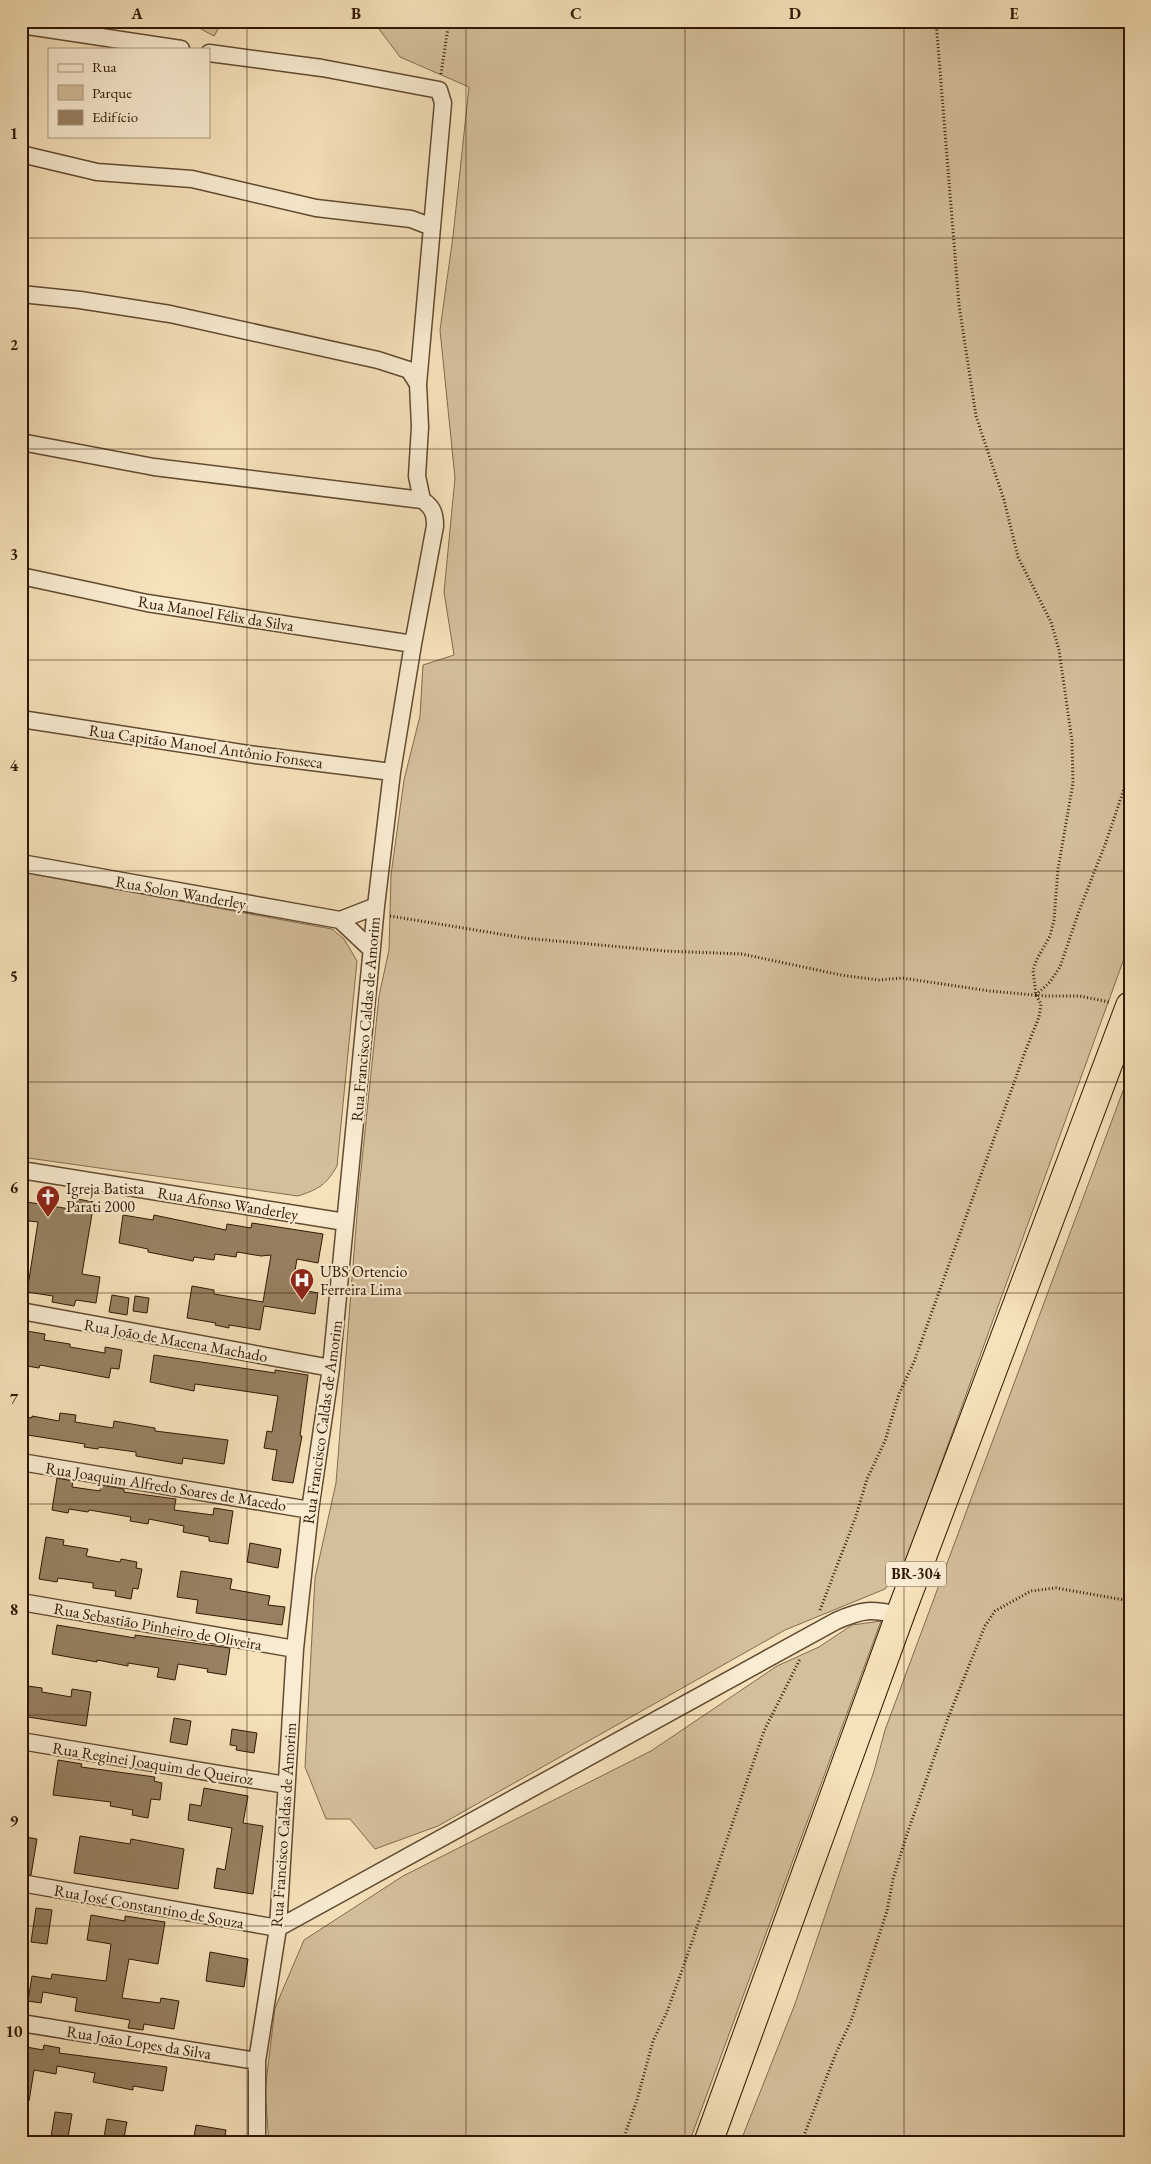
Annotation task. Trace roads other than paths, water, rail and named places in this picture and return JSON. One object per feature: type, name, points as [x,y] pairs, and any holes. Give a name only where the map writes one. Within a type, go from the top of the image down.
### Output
[{"type":"highway","name":"BR-304","points":[[708,2143],[1120,1004]]},
{"type":"street","points":[[21,25],[174,48]]},
{"type":"street","name":"Rua Francisco Caldas de Amorim","points":[[210,53],[322,68],[439,90],[443,104],[418,384],[420,427],[416,476],[422,500],[430,505],[433,511],[435,526],[392,772],[376,909],[331,1368],[310,1510],[294,1649],[278,1928],[258,2060],[257,2143]]},
{"type":"street","points":[[21,154],[97,172],[192,179],[316,208],[411,219],[432,227]]},
{"type":"street","points":[[21,294],[80,300],[170,314],[369,358],[409,370],[418,384]]},
{"type":"street","points":[[21,442],[154,467],[422,500]]},
{"type":"street","name":"Rua Manoel Félix da Silva","points":[[21,576],[147,604],[413,644]]},
{"type":"street","name":"Rua Capitão Manoel Antônio Fonseca","points":[[21,719],[256,755],[392,772]]},
{"type":"street","name":"Rua Solon Wanderley","points":[[21,863],[340,920]]},
{"type":"street","points":[[372,950],[340,920],[376,909]]},
{"type":"street","name":"Rua Afonso Wanderley","points":[[21,1170],[346,1222]]},
{"type":"street","name":"Rua João de Macena Machado","points":[[21,1312],[331,1368]]},
{"type":"street","name":"Rua Joaquim Alfredo Soares de Macedo","points":[[21,1462],[310,1510]]},
{"type":"street","name":"Rua Sebastião Pinheiro de Oliveira","points":[[21,1602],[294,1649]]},
{"type":"street","points":[[278,1928],[836,1621],[861,1611],[874,1610],[900,1615]]},
{"type":"street","name":"Rua Reginei Joaquim de Queiroz","points":[[21,1741],[286,1785]]},
{"type":"street","name":"Rua José Constantino de Souza","points":[[21,1884],[278,1928]]},
{"type":"street","name":"Rua João Lopes da Silva","points":[[21,2023],[258,2060]]},
{"type":"place","name":"Igreja Batista Parati 2000","points":[[48,1218]]},
{"type":"place","name":"UBS Ortencio Ferreira Lima","points":[[302,1301]]}]
